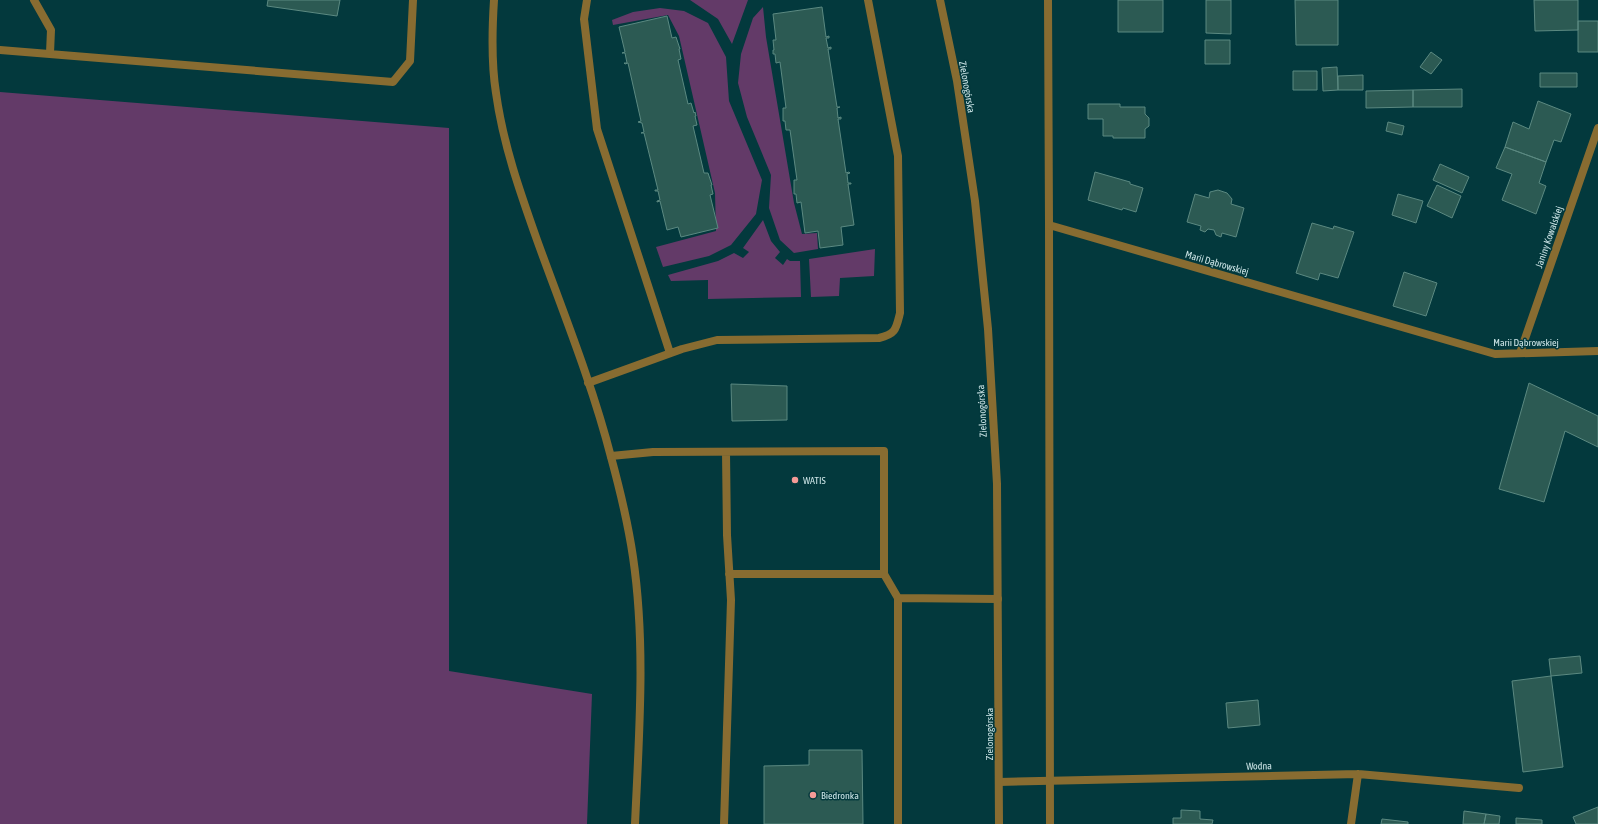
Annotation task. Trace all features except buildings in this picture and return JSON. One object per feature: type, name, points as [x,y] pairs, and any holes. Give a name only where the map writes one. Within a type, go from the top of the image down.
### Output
[{"type":"street","points":[[34,0],[51,30],[50,53]]},
{"type":"street","points":[[0,50],[393,82],[410,61],[413,0]]},
{"type":"street","points":[[494,0],[491,47],[496,93],[505,139],[522,197],[588,383],[611,456],[633,558],[638,611],[640,666],[635,824]]},
{"type":"street","points":[[587,0],[584,18],[597,129],[670,353]]},
{"type":"street","points":[[588,383],[670,353],[717,340],[879,338],[889,336],[897,329],[900,313],[898,156],[868,0]]},
{"type":"street","name":"Zielonogórska","points":[[940,0],[957,81],[975,201],[988,328],[997,484],[999,824]]},
{"type":"street","points":[[1048,0],[1050,824]]},
{"type":"street","name":"Janiny Kowalskiej","points":[[1520,353],[1598,128]]},
{"type":"street","name":"Marii Dąbrowskiej","points":[[1049,225],[1495,354],[1598,351]]},
{"type":"street","points":[[611,456],[653,452],[884,451],[884,574],[898,598],[898,824]]},
{"type":"street","points":[[724,824],[730,600],[727,535],[726,452]]},
{"type":"street","points":[[729,574],[884,574]]},
{"type":"street","points":[[898,598],[998,599]]},
{"type":"street","points":[[1351,824],[1358,774]]},
{"type":"street","name":"Wodna","points":[[999,782],[1358,774],[1519,788]]},
{"type":"shaded area","points":[[690,0],[748,0],[732,44],[718,19]]},
{"type":"shaded area","points":[[763,7],[766,37],[794,203],[802,234],[817,233],[818,249],[794,253],[780,240],[769,208],[771,175],[747,117],[738,83],[741,54],[753,18]]},
{"type":"shaded area","points":[[660,8],[684,11],[708,23],[726,57],[729,101],[762,180],[756,214],[731,245],[709,256],[663,267],[656,247],[716,231],[715,193],[679,36],[668,15],[613,25],[612,20],[633,12]]},
{"type":"shaded area","points":[[0,92],[449,128],[449,671],[592,694],[587,824],[0,824]]},
{"type":"shaded area","points":[[763,220],[771,241],[780,252],[775,258],[783,265],[787,259],[790,261],[800,261],[801,297],[708,299],[708,280],[671,281],[668,275],[718,261],[734,253],[743,258],[749,252],[743,248]]},
{"type":"shaded area","points":[[875,249],[874,276],[840,278],[839,296],[811,297],[809,259]]},
{"type":"place","name":"WATIS","points":[[795,480]]},
{"type":"place","name":"Biedronka","points":[[813,795]]}]
